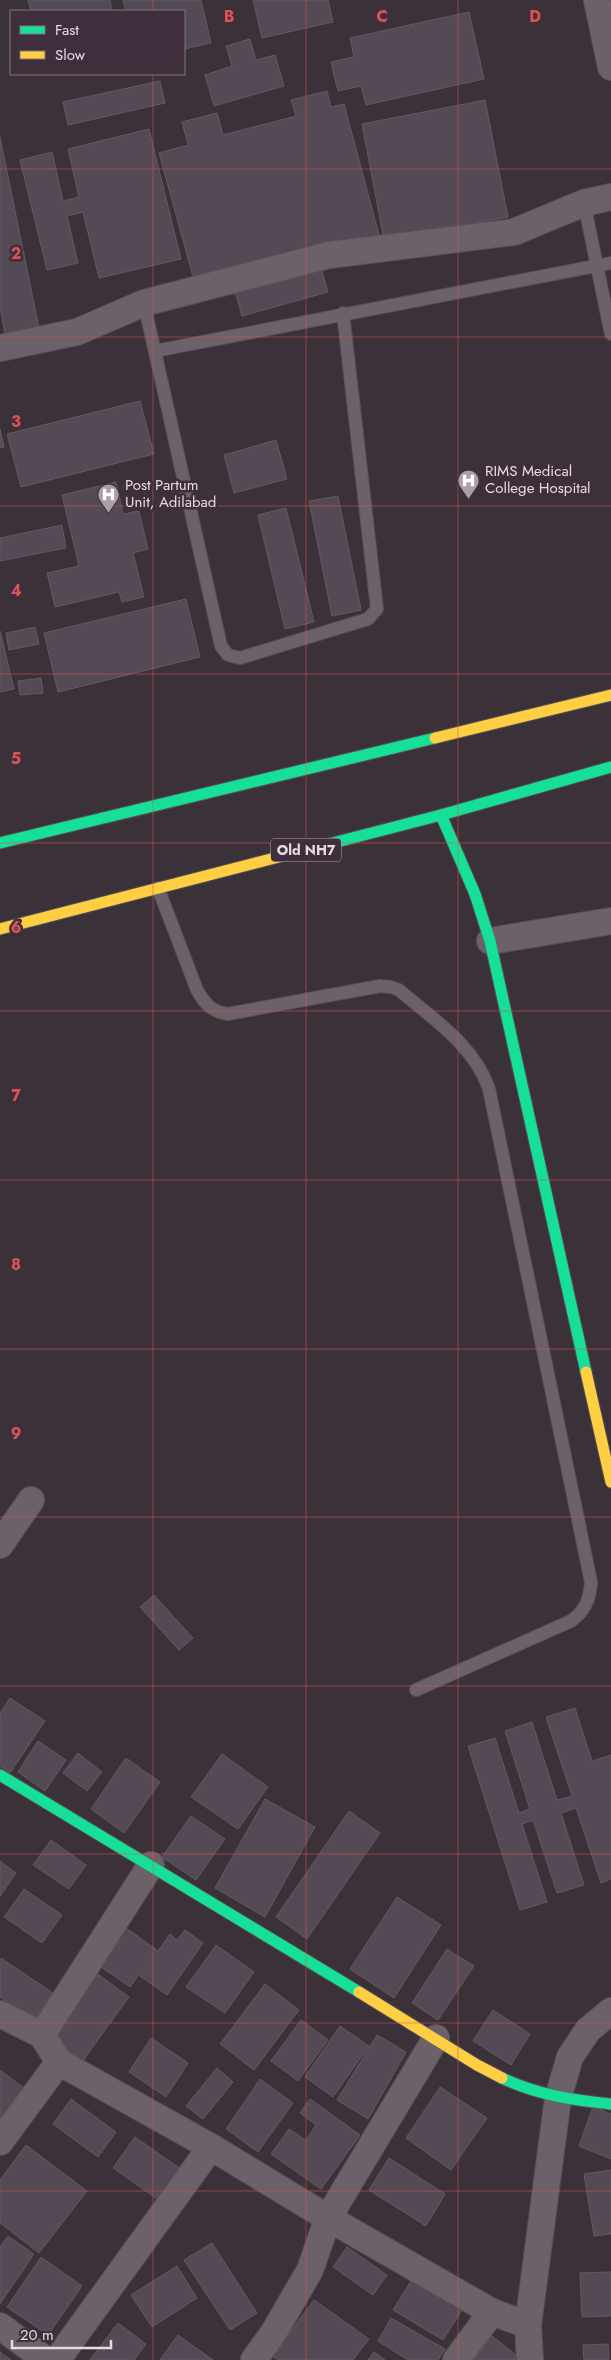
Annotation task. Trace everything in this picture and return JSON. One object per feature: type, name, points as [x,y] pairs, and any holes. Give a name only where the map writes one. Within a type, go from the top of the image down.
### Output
[{"type":"street","points":[[597,0],[611,66]]},
{"type":"street","points":[[0,348],[77,332],[144,303],[329,255],[514,232],[584,203],[611,197]]},
{"type":"street","points":[[0,843],[413,741],[611,695]]},
{"type":"street","name":"Old NH7","points":[[0,929],[441,815],[611,767]]},
{"type":"street","points":[[441,815],[475,894],[490,941],[611,1482]]},
{"type":"street","points":[[490,941],[611,921]]},
{"type":"street","points":[[0,1545],[31,1500]]},
{"type":"street","points":[[0,1775],[151,1864],[436,2038],[476,2065],[525,2089],[558,2098],[611,2104]]},
{"type":"street","points":[[42,2035],[151,1864]]},
{"type":"street","points":[[530,2360],[528,2325],[558,2098],[570,2057],[588,2030],[611,2011]]},
{"type":"street","points":[[0,2014],[42,2035],[59,2062],[211,2147],[328,2218],[492,2312],[528,2325]]},
{"type":"street","points":[[254,2360],[274,2332],[310,2270],[328,2218],[436,2038]]},
{"type":"street","points":[[0,2142],[59,2062]]},
{"type":"street","points":[[57,2360],[211,2147]]},
{"type":"street","points":[[456,2360],[492,2312]]},
{"type":"street","points":[[0,2326],[46,2360]]},
{"type":"lane","points":[[584,203],[605,264],[611,334]]},
{"type":"lane","points":[[155,351],[605,264]]},
{"type":"lane","points":[[144,303],[221,646],[228,655],[240,658],[368,619],[377,609],[344,313]]},
{"type":"lane","points":[[158,888],[197,990],[204,1003],[216,1012],[228,1014],[380,986],[390,987],[399,990],[465,1047],[476,1060],[489,1089],[591,1582],[590,1594],[579,1615],[571,1621],[416,1690]]},
{"type":"building","points":[[28,0],[110,0],[112,10],[31,10]]},
{"type":"building","points":[[123,0],[201,0],[211,43],[185,49],[185,10],[126,10]]},
{"type":"building","points":[[253,0],[328,0],[333,22],[262,38]]},
{"type":"building","points":[[469,12],[484,79],[366,105],[361,86],[338,91],[331,62],[354,57],[350,38]]},
{"type":"building","points":[[250,39],[256,60],[275,55],[284,86],[214,106],[205,75],[232,66],[226,46]]},
{"type":"building","points":[[160,81],[165,103],[68,125],[63,102]]},
{"type":"building","points":[[327,91],[331,107],[344,104],[379,235],[195,284],[159,153],[188,145],[182,122],[217,113],[223,135],[296,116],[291,100]]},
{"type":"building","points":[[485,100],[508,217],[384,240],[362,124]]},
{"type":"building","points":[[149,129],[181,259],[99,278],[83,212],[67,216],[78,263],[47,270],[20,160],[52,152],[63,201],[79,197],[68,149]]},
{"type":"building","points":[[0,137],[40,333],[6,340],[0,306]]},
{"type":"building","points":[[320,264],[328,292],[242,316],[234,288]]},
{"type":"building","points":[[140,401],[154,454],[21,487],[7,434]]},
{"type":"building","points":[[0,429],[4,447],[0,448]]},
{"type":"building","points":[[276,440],[287,479],[234,493],[224,455]]},
{"type":"building","points":[[116,482],[123,514],[139,511],[148,549],[133,553],[144,597],[122,602],[119,592],[55,607],[47,573],[79,566],[62,495]]},
{"type":"building","points":[[338,496],[361,610],[332,616],[309,501]]},
{"type":"building","points":[[286,508],[314,622],[285,629],[258,515]]},
{"type":"building","points":[[62,525],[66,548],[0,561],[0,538]]},
{"type":"building","points":[[186,599],[200,657],[58,692],[44,633]]},
{"type":"building","points":[[35,627],[39,644],[9,650],[6,633]]},
{"type":"building","points":[[0,631],[14,689],[0,692]]},
{"type":"building","points":[[41,678],[43,693],[20,695],[18,681]]},
{"type":"building","points":[[154,1595],[193,1638],[179,1650],[140,1607]]},
{"type":"building","points":[[10,1698],[45,1721],[10,1773],[0,1766],[0,1713]]},
{"type":"building","points":[[575,1708],[592,1761],[611,1755],[611,1879],[601,1883],[576,1808],[561,1813],[584,1885],[557,1893],[533,1820],[522,1824],[547,1902],[520,1910],[468,1746],[495,1738],[519,1813],[530,1809],[505,1731],[532,1722],[557,1800],[572,1796],[546,1717]]},
{"type":"building","points":[[38,1741],[66,1760],[45,1791],[18,1772]]},
{"type":"building","points":[[78,1753],[102,1772],[87,1791],[63,1773]]},
{"type":"building","points":[[222,1754],[268,1787],[238,1829],[191,1797]]},
{"type":"building","points":[[126,1758],[160,1782],[124,1833],[91,1809]]},
{"type":"building","points":[[265,1799],[315,1827],[265,1917],[215,1888]]},
{"type":"building","points":[[349,1811],[380,1833],[307,1939],[276,1917]]},
{"type":"building","points":[[191,1816],[225,1839],[196,1880],[162,1857]]},
{"type":"building","points":[[51,1840],[86,1865],[69,1889],[33,1865]]},
{"type":"building","points":[[0,1861],[16,1873],[0,1896]]},
{"type":"building","points":[[24,1889],[62,1915],[42,1943],[4,1917]]},
{"type":"building","points":[[397,1897],[441,1925],[394,1998],[350,1969]]},
{"type":"building","points":[[126,1928],[157,1950],[130,1987],[100,1966]]},
{"type":"building","points":[[185,1930],[203,1943],[167,1995],[140,1976],[170,1934],[177,1940]]},
{"type":"building","points":[[216,1945],[254,1972],[225,2013],[186,1987]]},
{"type":"building","points":[[447,1949],[474,1966],[438,2020],[412,2003]]},
{"type":"building","points":[[1,1958],[53,1993],[34,2020],[0,1997]]},
{"type":"building","points":[[95,1972],[129,1997],[82,2062],[48,2038]]},
{"type":"building","points":[[265,1984],[299,2010],[254,2070],[220,2044]]},
{"type":"building","points":[[493,2010],[530,2034],[511,2065],[473,2041]]},
{"type":"building","points":[[301,2020],[328,2040],[298,2081],[271,2061]]},
{"type":"building","points":[[340,2026],[369,2046],[333,2097],[305,2077]]},
{"type":"building","points":[[377,2035],[406,2052],[368,2119],[337,2100]]},
{"type":"building","points":[[151,2038],[188,2063],[166,2097],[129,2072]]},
{"type":"building","points":[[217,2068],[233,2082],[203,2119],[186,2106]]},
{"type":"building","points":[[0,2070],[29,2092],[0,2131]]},
{"type":"building","points":[[260,2079],[293,2103],[258,2152],[226,2129]]},
{"type":"building","points":[[440,2087],[487,2118],[451,2170],[406,2138]]},
{"type":"building","points":[[71,2099],[116,2132],[98,2157],[53,2124]]},
{"type":"building","points":[[310,2099],[360,2135],[321,2189],[271,2154],[289,2129],[306,2140],[316,2125],[300,2113]]},
{"type":"building","points":[[593,2107],[611,2114],[611,2159],[579,2146]]},
{"type":"building","points":[[135,2137],[185,2172],[163,2203],[113,2168]]},
{"type":"building","points":[[26,2145],[87,2191],[39,2253],[0,2223],[0,2180]]},
{"type":"building","points":[[389,2158],[445,2194],[426,2226],[369,2190]]},
{"type":"building","points":[[611,2170],[611,2234],[594,2236],[584,2174]]},
{"type":"building","points":[[8,2236],[34,2254],[0,2304],[0,2247]]},
{"type":"building","points":[[212,2243],[257,2313],[230,2330],[184,2260]]},
{"type":"building","points":[[347,2247],[387,2275],[373,2295],[333,2267]]},
{"type":"building","points":[[41,2257],[82,2286],[48,2335],[7,2307]]},
{"type":"building","points":[[177,2266],[197,2298],[152,2327],[131,2295]]},
{"type":"building","points":[[611,2272],[611,2316],[582,2317],[580,2273]]},
{"type":"building","points":[[414,2276],[464,2307],[443,2340],[393,2310]]},
{"type":"building","points":[[314,2300],[369,2339],[353,2360],[278,2360],[272,2356]]},
{"type":"building","points":[[391,2318],[445,2349],[438,2360],[408,2360],[378,2341]]},
{"type":"building","points":[[118,2323],[146,2344],[134,2360],[90,2360]]},
{"type":"building","points":[[178,2335],[213,2360],[160,2360]]},
{"type":"building","points":[[492,2336],[521,2359],[474,2360]]},
{"type":"building","points":[[608,2344],[609,2360],[584,2360],[583,2345]]},
{"type":"building","points":[[0,2352],[11,2360],[0,2360]]},
{"type":"building","points":[[374,2352],[385,2360],[368,2360]]},
{"type":"traffic: fast","points":[[0,843],[435,738]]},
{"type":"traffic: fast","points":[[302,851],[441,815],[611,767]]},
{"type":"traffic: fast","points":[[441,815],[475,894],[490,941],[586,1372]]},
{"type":"traffic: fast","points":[[0,1775],[359,1992]]},
{"type":"traffic: fast","points":[[502,2078],[529,2089],[555,2096],[611,2104]]},
{"type":"traffic: slow","points":[[435,738],[611,695]]},
{"type":"traffic: slow","points":[[0,929],[302,851]]},
{"type":"traffic: slow","points":[[586,1372],[611,1482]]},
{"type":"traffic: slow","points":[[359,1992],[477,2065],[502,2078]]},
{"type":"place","name":"RIMS Medical College Hospital","points":[[469,499]]},
{"type":"place","name":"Post Partum Unit, Adilabad","points":[[109,513]]}]
